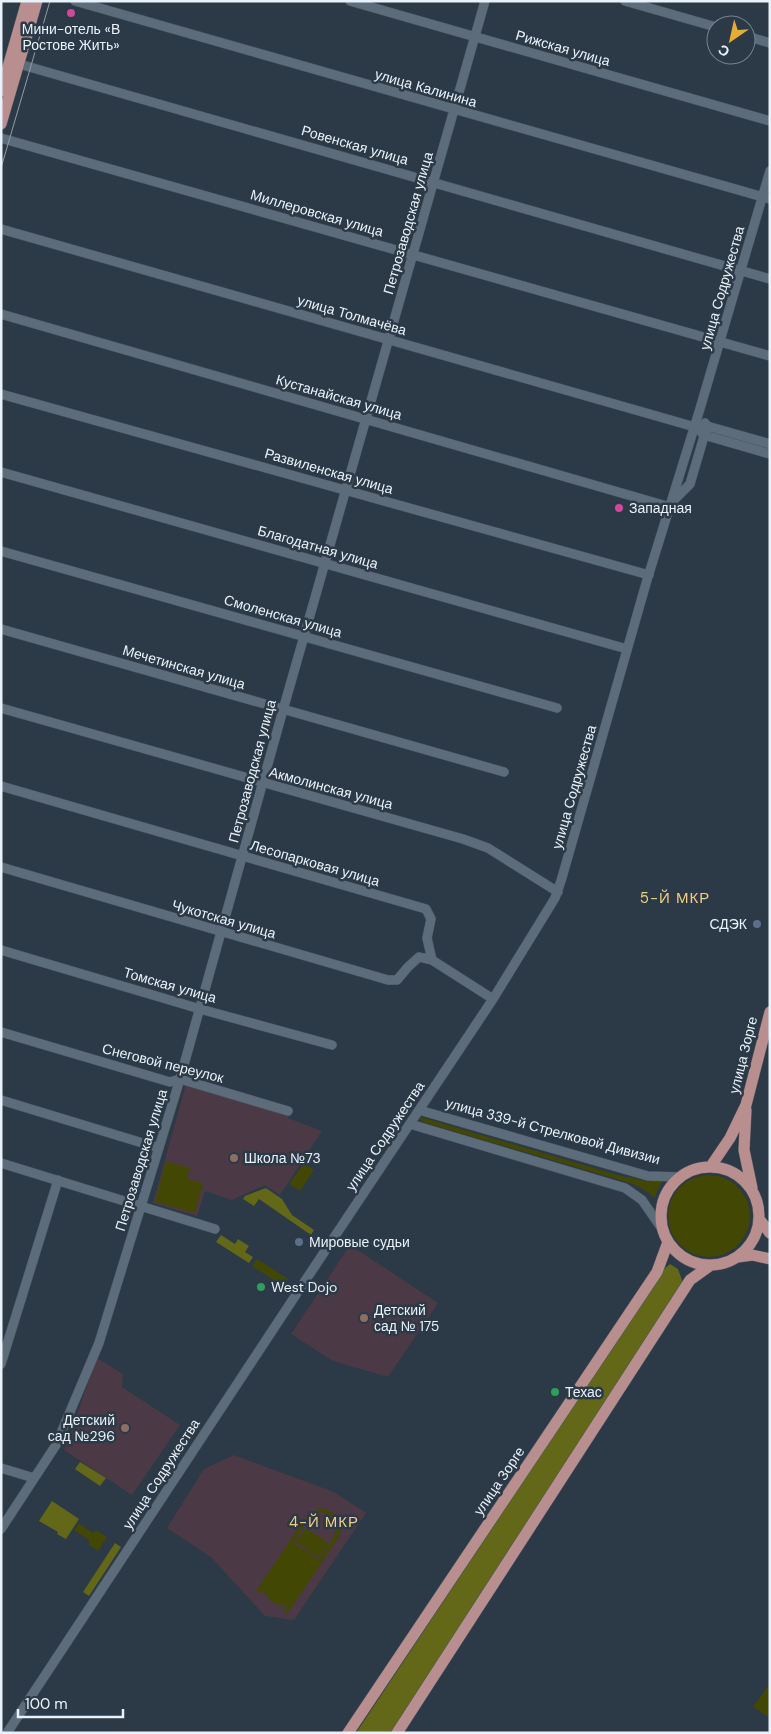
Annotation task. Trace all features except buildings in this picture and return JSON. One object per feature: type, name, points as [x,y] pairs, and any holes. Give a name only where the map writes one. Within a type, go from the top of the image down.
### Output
[{"type":"main road","points":[[1,90],[27,1]]},
{"type":"main road","points":[[1,124],[10,61],[37,1]]},
{"type":"main road","name":"улица Зорге","points":[[711,1166],[730,1138],[746,1105],[770,1012]]},
{"type":"main road","name":"улица Зорге","points":[[746,1105],[744,1150],[753,1192]]},
{"type":"main road","points":[[738,1257],[749,1247],[756,1234],[759,1219],[758,1205],[753,1192],[742,1179],[728,1170],[711,1166],[700,1168],[680,1177],[670,1187],[663,1200],[661,1214],[662,1228],[668,1242],[676,1252],[698,1264],[711,1265],[752,1255],[770,1259]]},
{"type":"main road","points":[[759,1219],[770,1233]]},
{"type":"main road","name":"улица Зорге","points":[[348,1733],[657,1272],[668,1242]]},
{"type":"main road","points":[[397,1733],[690,1280],[711,1265]]},
{"type":"street","name":"улица Калинина","points":[[75,1],[766,198]]},
{"type":"street","name":"Рижская улица","points":[[350,1],[770,121]]},
{"type":"street","name":"Петрозаводская улица","points":[[1,1530],[60,1437],[88,1365],[99,1343],[180,1079],[262,783],[485,1]]},
{"type":"street","points":[[625,1],[706,24]]},
{"type":"street","points":[[756,39],[770,43]]},
{"type":"street","name":"Ровенская улица","points":[[10,61],[434,181],[770,279]]},
{"type":"street","name":"Миллеровская улица","points":[[1,138],[770,356]]},
{"type":"street","name":"улица Содружества","points":[[7,1733],[304,1281],[493,999],[549,910],[558,892],[649,575],[766,198],[770,171]]},
{"type":"street","name":"улица Толмачёва","points":[[1,229],[695,427],[707,426],[770,444]]},
{"type":"street","name":"Кустанайская улица","points":[[1,314],[366,420],[671,505]]},
{"type":"street","name":"Развиленская улица","points":[[1,394],[649,575]]},
{"type":"street","points":[[700,412],[707,426]]},
{"type":"street","name":"улица Содружества","points":[[671,505],[690,484],[707,426]]},
{"type":"street","name":"улица Толмачёва","points":[[695,427],[704,435],[770,454]]},
{"type":"street","name":"Благодатная улица","points":[[1,472],[627,649]]},
{"type":"street","name":"Смоленская улица","points":[[1,551],[557,708]]},
{"type":"street","name":"Мечетинская улица","points":[[1,629],[504,772]]},
{"type":"street","name":"Акмолинская улица","points":[[1,708],[462,839],[488,848],[558,892]]},
{"type":"street","name":"Лесопарковая улица","points":[[1,786],[426,909],[430,919],[427,938],[432,960]]},
{"type":"street","name":"Чукотская улица","points":[[1,867],[221,933],[388,980],[397,980],[419,957],[432,960]]},
{"type":"street","name":"Томская улица","points":[[1,950],[200,1009],[332,1045]]},
{"type":"street","points":[[432,960],[493,999]]},
{"type":"street","name":"Снеговой переулок","points":[[1,1032],[170,1082],[180,1079],[288,1111]]},
{"type":"street","points":[[1,1100],[159,1148]]},
{"type":"street","name":"улица 339-й Стрелковой Дивизии","points":[[419,1110],[648,1176],[680,1177]]},
{"type":"street","points":[[410,1124],[625,1188],[642,1200],[662,1228]]},
{"type":"street","points":[[1,1163],[215,1229]]},
{"type":"street","points":[[1,1364],[58,1180]]},
{"type":"street","points":[[1,1468],[34,1478]]},
{"type":"shaded area","name":"Школа №73","points":[[186,1084],[289,1114],[288,1118],[322,1131],[280,1195],[265,1185],[232,1200],[205,1191],[197,1216],[153,1203]]},
{"type":"shaded area","points":[[420,1117],[621,1176],[648,1181],[663,1181],[658,1188],[655,1198],[640,1187],[630,1183],[426,1123],[420,1120]]},
{"type":"shaded area","points":[[166,1161],[190,1168],[187,1179],[203,1183],[195,1213],[155,1202]]},
{"type":"shaded area","points":[[304,1163],[314,1170],[300,1191],[289,1184]]},
{"type":"shaded area","points":[[709,1175],[725,1178],[738,1187],[747,1200],[750,1216],[747,1232],[738,1245],[725,1254],[709,1257],[693,1254],[680,1245],[671,1232],[668,1216],[671,1200],[680,1187],[693,1178]]},
{"type":"shaded area","name":"Детский сад № 175","points":[[350,1245],[438,1303],[388,1377],[333,1361],[291,1334]]},
{"type":"shaded area","points":[[257,1259],[288,1279],[283,1286],[252,1266]]},
{"type":"shaded area","name":"Детский сад №296","points":[[97,1358],[123,1374],[122,1387],[180,1425],[132,1495],[64,1450]]},
{"type":"shaded area","points":[[234,1455],[334,1492],[366,1513],[294,1620],[265,1616],[211,1557],[167,1528],[204,1469]]},
{"type":"shaded area","points":[[322,1508],[335,1515],[340,1527],[339,1537],[287,1614],[284,1612],[287,1606],[272,1602],[263,1589],[259,1594],[256,1591],[307,1516]],"holes":[[[322,1512],[333,1517],[336,1528],[335,1534],[319,1559],[294,1543],[305,1525],[317,1514]]]},
{"type":"shaded area","points":[[79,1523],[93,1533],[96,1530],[107,1537],[98,1551],[89,1545],[89,1540],[74,1530]]},
{"type":"shaded area","points":[[306,1528],[329,1543],[319,1557],[296,1542]]},
{"type":"shaded area","points":[[770,1683],[770,1718],[753,1707]]},
{"type":"green space","points":[[266,1188],[282,1199],[292,1215],[314,1230],[311,1235],[259,1199],[254,1206],[243,1199],[245,1196]]},
{"type":"green space","points":[[221,1235],[235,1244],[238,1239],[249,1246],[245,1252],[253,1257],[249,1263],[216,1242]]},
{"type":"green space","points":[[670,1264],[678,1269],[682,1280],[681,1286],[392,1733],[356,1733],[664,1269]]},
{"type":"green space","points":[[80,1462],[106,1478],[100,1486],[75,1469]]},
{"type":"green space","points":[[52,1501],[79,1519],[66,1539],[39,1521]]},
{"type":"green space","points":[[115,1543],[121,1547],[89,1596],[83,1592]]},
{"type":"tram line","points":[[1,168],[50,1]]},
{"type":"place","name":"Мини-отель «В Ростове Жить»","points":[[71,13]]},
{"type":"place","name":"Западная","points":[[619,508]]},
{"type":"place","name":"СДЭК","points":[[757,924]]},
{"type":"place","name":"Школа №73","points":[[234,1158]]},
{"type":"place","name":"Мировые судьи","points":[[299,1242]]},
{"type":"place","name":"West Dojo","points":[[261,1287]]},
{"type":"place","name":"Детский сад № 175","points":[[364,1318]]},
{"type":"place","name":"Техас","points":[[555,1392]]},
{"type":"place","name":"Детский сад №296","points":[[125,1428]]},
{"type":"district","name":"5-Й МКР","points":[[675,898]]},
{"type":"district","name":"4-Й МКР","points":[[324,1522]]}]
